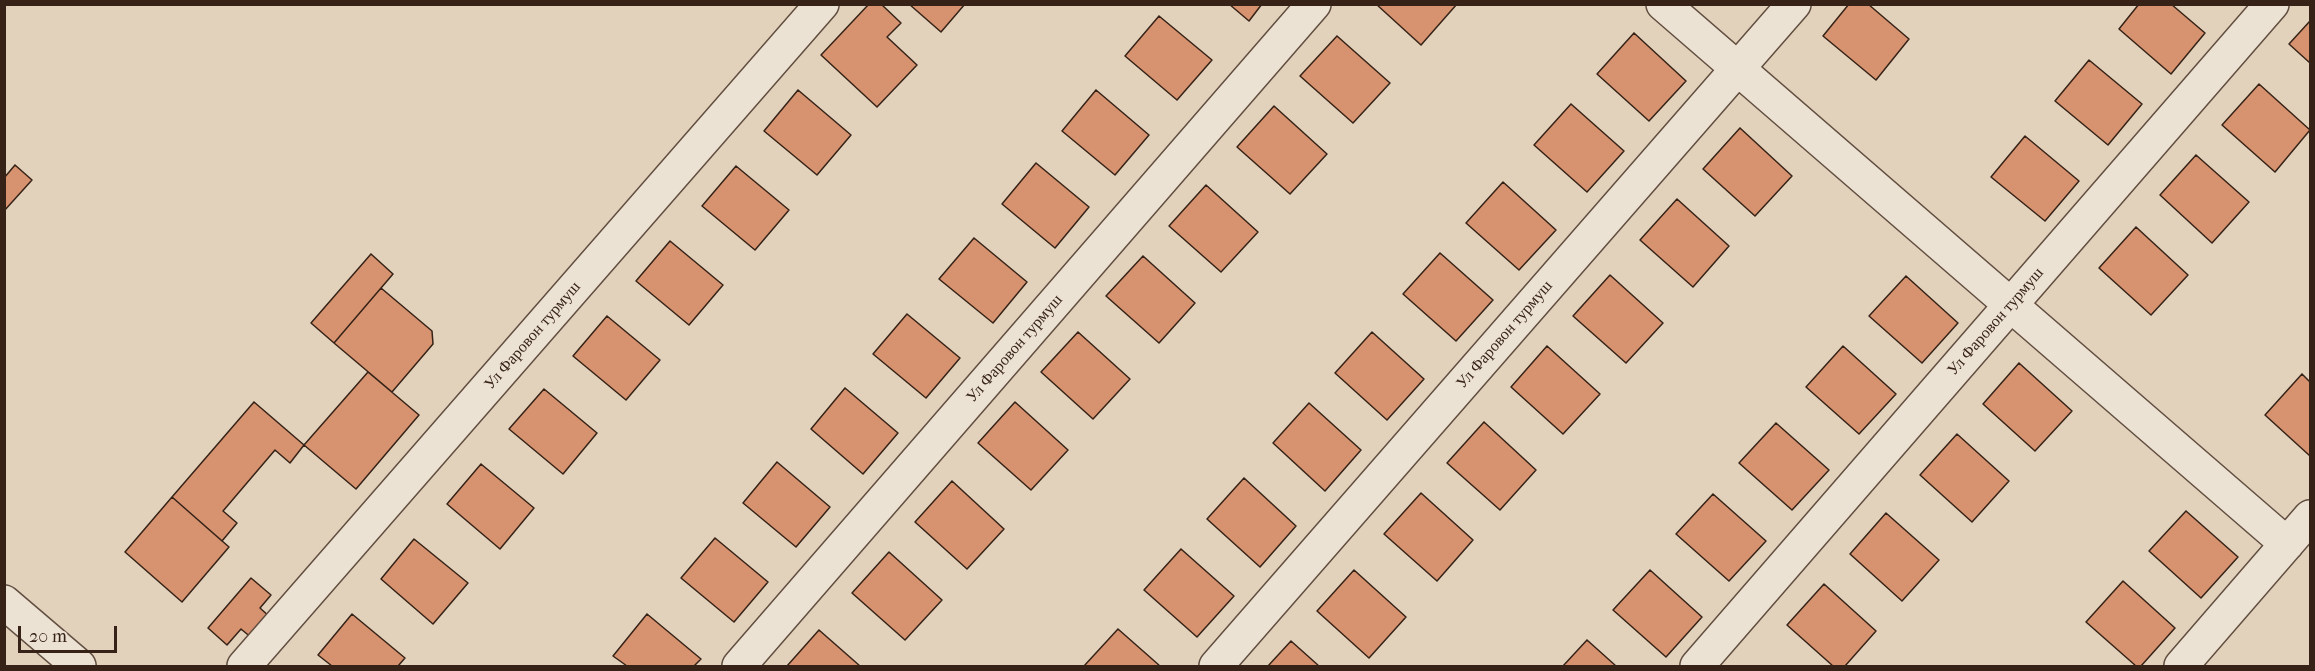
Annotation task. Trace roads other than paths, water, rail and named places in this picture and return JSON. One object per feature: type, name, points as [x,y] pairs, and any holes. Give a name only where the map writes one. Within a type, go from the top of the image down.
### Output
[{"type":"street","name":"Ул Фаровон турмуш","points":[[244,666],[822,4]]},
{"type":"street","name":"Ул Фаровон турмуш","points":[[739,666],[1314,4]]},
{"type":"street","points":[[1663,4],[2287,544]]},
{"type":"street","name":"Ул Фаровон турмуш","points":[[1216,666],[1794,4]]},
{"type":"street","name":"Ул Фаровон турмуш","points":[[1697,666],[2272,4]]},
{"type":"street","points":[[2181,666],[2310,517]]},
{"type":"street","points":[[4,602],[80,666]]}]
